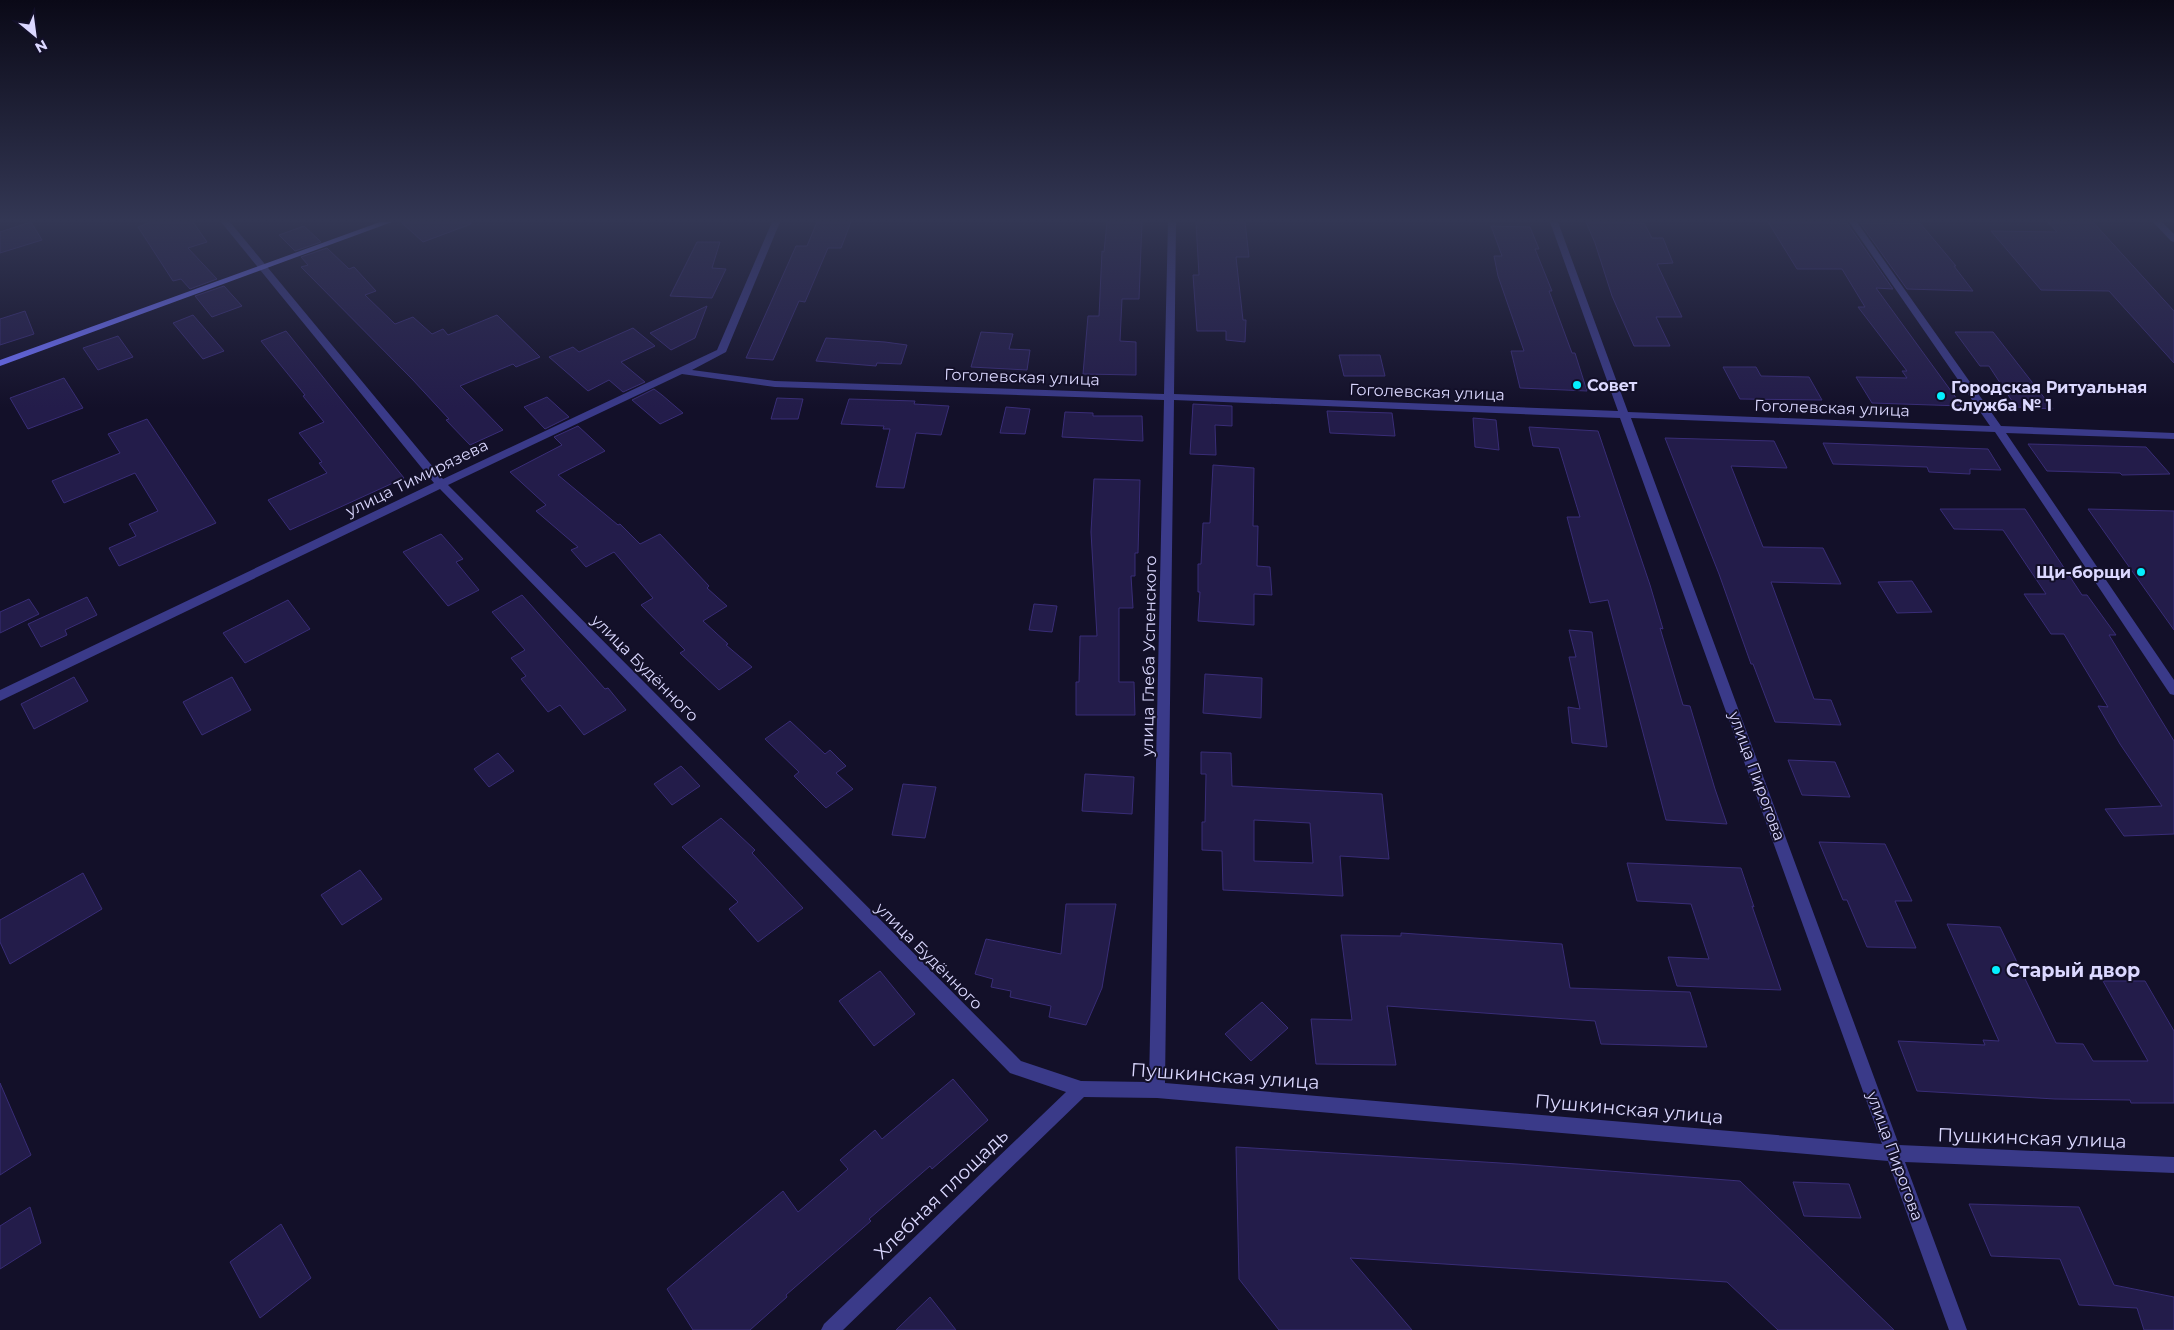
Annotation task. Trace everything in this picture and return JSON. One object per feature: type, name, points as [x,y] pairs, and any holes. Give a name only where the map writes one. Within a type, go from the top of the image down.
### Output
[{"type":"street","points":[[0,363],[217,284]]},
{"type":"street","name":"улица Будённого","points":[[278,284],[441,484],[1016,1067],[1081,1089]]},
{"type":"street","name":"улица Тимирязева","points":[[0,696],[721,352],[750,284]]},
{"type":"street","name":"улица Глеба Успенского","points":[[1157,1090],[1171,284]]},
{"type":"street","name":"улица Пирогова","points":[[1577,284],[1958,1330]]},
{"type":"street","points":[[1896,284],[1998,429],[2174,690]]},
{"type":"street","name":"Гоголевская улица","points":[[680,371],[775,384],[1169,397],[2174,436]]},
{"type":"street","name":"Пушкинская улица","points":[[1081,1089],[1157,1090],[1894,1153],[2174,1165]]},
{"type":"street","name":"Хлебная площадь","points":[[830,1330],[1081,1089]]},
{"type":"building","points":[[186,284],[203,284],[190,289]]},
{"type":"building","points":[[318,284],[370,284],[376,291],[365,295],[395,324],[413,317],[432,334],[443,329],[448,335],[497,315],[540,357],[516,367],[513,364],[460,386],[503,430],[470,445],[446,420],[449,419]]},
{"type":"building","points":[[676,284],[719,284],[712,298],[670,296]]},
{"type":"building","points":[[779,284],[813,284],[805,302],[799,301],[773,360],[746,358]]},
{"type":"building","points":[[1100,284],[1140,284],[1139,299],[1122,299],[1120,341],[1136,342],[1136,375],[1083,374],[1088,316],[1099,316]]},
{"type":"building","points":[[1194,284],[1239,284],[1243,320],[1246,320],[1245,342],[1226,340],[1226,331],[1197,331]]},
{"type":"building","points":[[1501,284],[1549,284],[1552,291],[1549,291],[1572,353],[1575,353],[1587,391],[1520,388],[1511,351],[1524,351]]},
{"type":"building","points":[[1608,284],[1666,284],[1682,317],[1656,317],[1670,346],[1634,346]]},
{"type":"building","points":[[1851,284],[1890,284],[1893,289],[1876,288],[1962,406],[1872,403],[1856,377],[1907,378],[1902,371],[1907,371],[1858,307],[1865,307]]},
{"type":"building","points":[[1903,284],[1968,284],[1973,291],[1907,289]]},
{"type":"building","points":[[2036,284],[2149,284],[2174,311],[2174,363],[2109,291],[2041,290]]},
{"type":"building","points":[[224,286],[242,306],[212,317],[195,296]]},
{"type":"building","points":[[707,306],[695,338],[671,350],[650,333]]},
{"type":"building","points":[[25,311],[34,334],[0,345],[0,319]]},
{"type":"building","points":[[193,315],[224,351],[203,359],[173,323]]},
{"type":"building","points":[[633,328],[655,346],[621,362],[645,382],[623,392],[609,380],[588,391],[549,357],[573,347],[579,352]]},
{"type":"building","points":[[286,331],[404,478],[290,530],[268,500],[327,473],[319,463],[322,462],[299,433],[324,422],[303,396],[305,395],[261,341]]},
{"type":"building","points":[[981,332],[1013,334],[1009,349],[1030,350],[1027,370],[971,367]]},
{"type":"building","points":[[1955,332],[1993,332],[2053,409],[2016,407],[1989,366],[1980,366]]},
{"type":"building","points":[[118,336],[133,357],[98,370],[83,348]]},
{"type":"building","points":[[826,338],[907,345],[901,364],[877,363],[876,366],[816,361]]},
{"type":"building","points":[[1339,355],[1380,355],[1385,376],[1344,376]]},
{"type":"building","points":[[1723,367],[1756,367],[1761,376],[1809,377],[1822,400],[1740,399]]},
{"type":"building","points":[[64,378],[83,408],[28,429],[10,398]]},
{"type":"building","points":[[654,389],[683,413],[660,424],[632,400]]},
{"type":"building","points":[[547,397],[569,417],[545,429],[524,407]]},
{"type":"building","points":[[777,398],[803,399],[798,419],[771,419]]},
{"type":"building","points":[[849,399],[915,401],[914,404],[949,406],[941,435],[916,433],[904,488],[876,487],[890,429],[883,429],[884,426],[841,424]]},
{"type":"building","points":[[1193,404],[1232,406],[1232,426],[1215,425],[1216,455],[1190,454]]},
{"type":"building","points":[[1006,407],[1030,409],[1025,434],[1000,433]]},
{"type":"building","points":[[1327,411],[1392,413],[1395,436],[1330,433]]},
{"type":"building","points":[[1065,412],[1093,413],[1093,416],[1142,416],[1143,441],[1062,437]]},
{"type":"building","points":[[1473,418],[1496,420],[1499,450],[1475,447]]},
{"type":"building","points":[[147,419],[216,523],[119,566],[109,548],[136,536],[129,524],[158,511],[135,473],[64,503],[52,481],[120,453],[108,434]]},
{"type":"building","points":[[578,426],[605,451],[558,475],[618,525],[620,524],[640,544],[660,534],[709,586],[707,588],[727,606],[703,621],[728,644],[726,645],[752,667],[719,690],[680,653],[685,650],[641,605],[653,598],[614,552],[586,567],[571,550],[578,547],[536,511],[546,505],[510,472],[562,445],[554,437]]},
{"type":"building","points":[[1529,427],[1598,431],[1650,585],[1663,629],[1660,628],[1683,705],[1690,706],[1727,824],[1666,820],[1608,600],[1590,603],[1567,517],[1580,517],[1559,448],[1533,446]]},
{"type":"building","points":[[1665,438],[1774,441],[1787,468],[1731,466],[1763,547],[1823,548],[1841,584],[1771,582],[1814,699],[1831,700],[1841,725],[1775,722]]},
{"type":"building","points":[[1823,443],[1988,449],[2001,470],[1970,469],[1970,474],[1929,472],[1927,467],[1833,464]]},
{"type":"building","points":[[2028,444],[2146,447],[2170,474],[2122,475],[2120,473],[2047,471]]},
{"type":"building","points":[[1213,465],[1254,468],[1253,526],[1258,526],[1257,566],[1270,567],[1272,595],[1254,594],[1254,625],[1198,621],[1200,592],[1198,592],[1198,564],[1201,564],[1203,523],[1210,523]]},
{"type":"building","points":[[1094,479],[1140,480],[1138,553],[1135,553],[1135,576],[1131,576],[1133,608],[1119,608],[1119,682],[1134,682],[1135,715],[1076,715],[1076,682],[1079,682],[1080,636],[1097,636],[1091,532]]},
{"type":"building","points":[[1940,509],[2025,509],[2082,595],[2087,595],[2116,635],[2109,635],[2174,741],[2174,834],[2124,836],[2105,809],[2162,806],[2120,744],[2098,706],[2108,707],[2064,634],[2051,634],[2024,594],[2046,594],[2003,530],[1954,529]]},
{"type":"building","points":[[2088,509],[2174,511],[2174,630]]},
{"type":"building","points":[[441,534],[463,559],[456,562],[479,590],[448,606],[403,552]]},
{"type":"building","points":[[1912,581],[1932,612],[1897,613],[1878,582]]},
{"type":"building","points":[[522,595],[626,710],[584,735],[560,705],[548,712],[521,679],[526,676],[511,658],[525,650],[492,612]]},
{"type":"building","points":[[87,597],[97,615],[65,630],[67,635],[41,647],[28,624]]},
{"type":"building","points":[[29,599],[39,614],[0,633],[0,612]]},
{"type":"building","points":[[288,600],[310,629],[245,663],[223,633]]},
{"type":"building","points":[[1034,604],[1057,606],[1052,632],[1029,630]]},
{"type":"building","points":[[1569,630],[1592,632],[1607,747],[1572,743],[1568,707],[1580,709],[1569,657],[1576,657]]},
{"type":"building","points":[[1205,674],[1262,678],[1261,718],[1203,713]]},
{"type":"building","points":[[74,677],[88,701],[34,729],[21,704]]},
{"type":"building","points":[[232,677],[251,710],[202,735],[183,702]]},
{"type":"building","points":[[790,721],[825,754],[830,750],[846,766],[836,773],[853,789],[826,808],[794,776],[799,772],[765,739]]},
{"type":"building","points":[[1201,752],[1231,753],[1232,786],[1382,794],[1389,859],[1340,856],[1343,896],[1223,890],[1222,851],[1202,850],[1202,822],[1205,822],[1206,774],[1201,774]],"holes":[[[1254,820],[1310,823],[1313,863],[1254,861]]]},
{"type":"building","points":[[498,753],[514,771],[489,787],[474,769]]},
{"type":"building","points":[[1788,760],[1835,762],[1850,797],[1802,795]]},
{"type":"building","points":[[681,766],[700,786],[672,805],[654,784]]},
{"type":"building","points":[[1085,774],[1134,777],[1132,814],[1082,811]]},
{"type":"building","points":[[903,784],[936,787],[925,838],[892,835]]},
{"type":"building","points":[[721,818],[755,850],[752,853],[803,908],[758,942],[729,909],[738,902],[682,847]]},
{"type":"building","points":[[1819,842],[1885,844],[1912,901],[1895,901],[1916,948],[1867,947],[1847,900],[1843,900]]},
{"type":"building","points":[[1627,863],[1741,868],[1781,990],[1677,986],[1668,957],[1709,959],[1691,904],[1637,901]]},
{"type":"building","points":[[360,870],[382,899],[342,925],[321,895]]},
{"type":"building","points":[[83,873],[102,909],[10,964],[0,942],[0,920]]},
{"type":"building","points":[[1066,904],[1116,904],[1102,988],[1086,1025],[1049,1017],[1051,1006],[1010,997],[1011,991],[991,987],[993,979],[975,974],[986,939],[1061,954]]},
{"type":"building","points":[[1947,924],[2000,927],[2056,1043],[2083,1044],[2093,1061],[2148,1061],[2103,981],[2145,981],[2174,1031],[2174,1103],[2131,1103],[2130,1100],[2055,1099],[1917,1091],[1898,1041],[1985,1045],[1983,1040],[1999,1041]]},
{"type":"building","points":[[1401,933],[1562,944],[1570,988],[1690,992],[1707,1047],[1601,1044],[1595,1021],[1387,1006],[1396,1065],[1316,1064],[1311,1019],[1352,1020],[1341,935],[1401,936]]},
{"type":"building","points":[[880,971],[915,1014],[874,1046],[839,1001]]},
{"type":"building","points":[[1262,1002],[1288,1028],[1251,1061],[1225,1034]]},
{"type":"building","points":[[953,1079],[988,1120],[932,1169],[930,1166],[869,1219],[871,1221],[786,1295],[787,1297],[750,1330],[693,1330],[667,1289],[783,1191],[798,1212],[848,1169],[840,1160],[875,1130],[882,1139]]},
{"type":"building","points":[[0,1083],[31,1155],[0,1175]]},
{"type":"building","points":[[1236,1147],[1517,1164],[1740,1181],[1894,1330],[1778,1330],[1727,1282],[1350,1258],[1412,1330],[1279,1330],[1239,1279]]},
{"type":"building","points":[[1793,1182],[1849,1184],[1861,1218],[1804,1216]]},
{"type":"building","points":[[1969,1204],[2079,1207],[2114,1285],[2174,1297],[2174,1330],[2144,1330],[2137,1308],[2079,1305],[2060,1259],[1991,1256]]},
{"type":"building","points":[[30,1207],[41,1243],[0,1269],[0,1226]]},
{"type":"building","points":[[281,1224],[311,1278],[260,1318],[230,1262]]},
{"type":"building","points":[[930,1297],[956,1330],[896,1330]]},
{"type":"place","name":"Совет","points":[[1577,385]]},
{"type":"place","name":"Городская Ритуальная Служба № 1","points":[[1941,396]]},
{"type":"place","name":"Щи-борщи","points":[[2141,572]]},
{"type":"place","name":"Старый двор","points":[[1996,970]]}]
